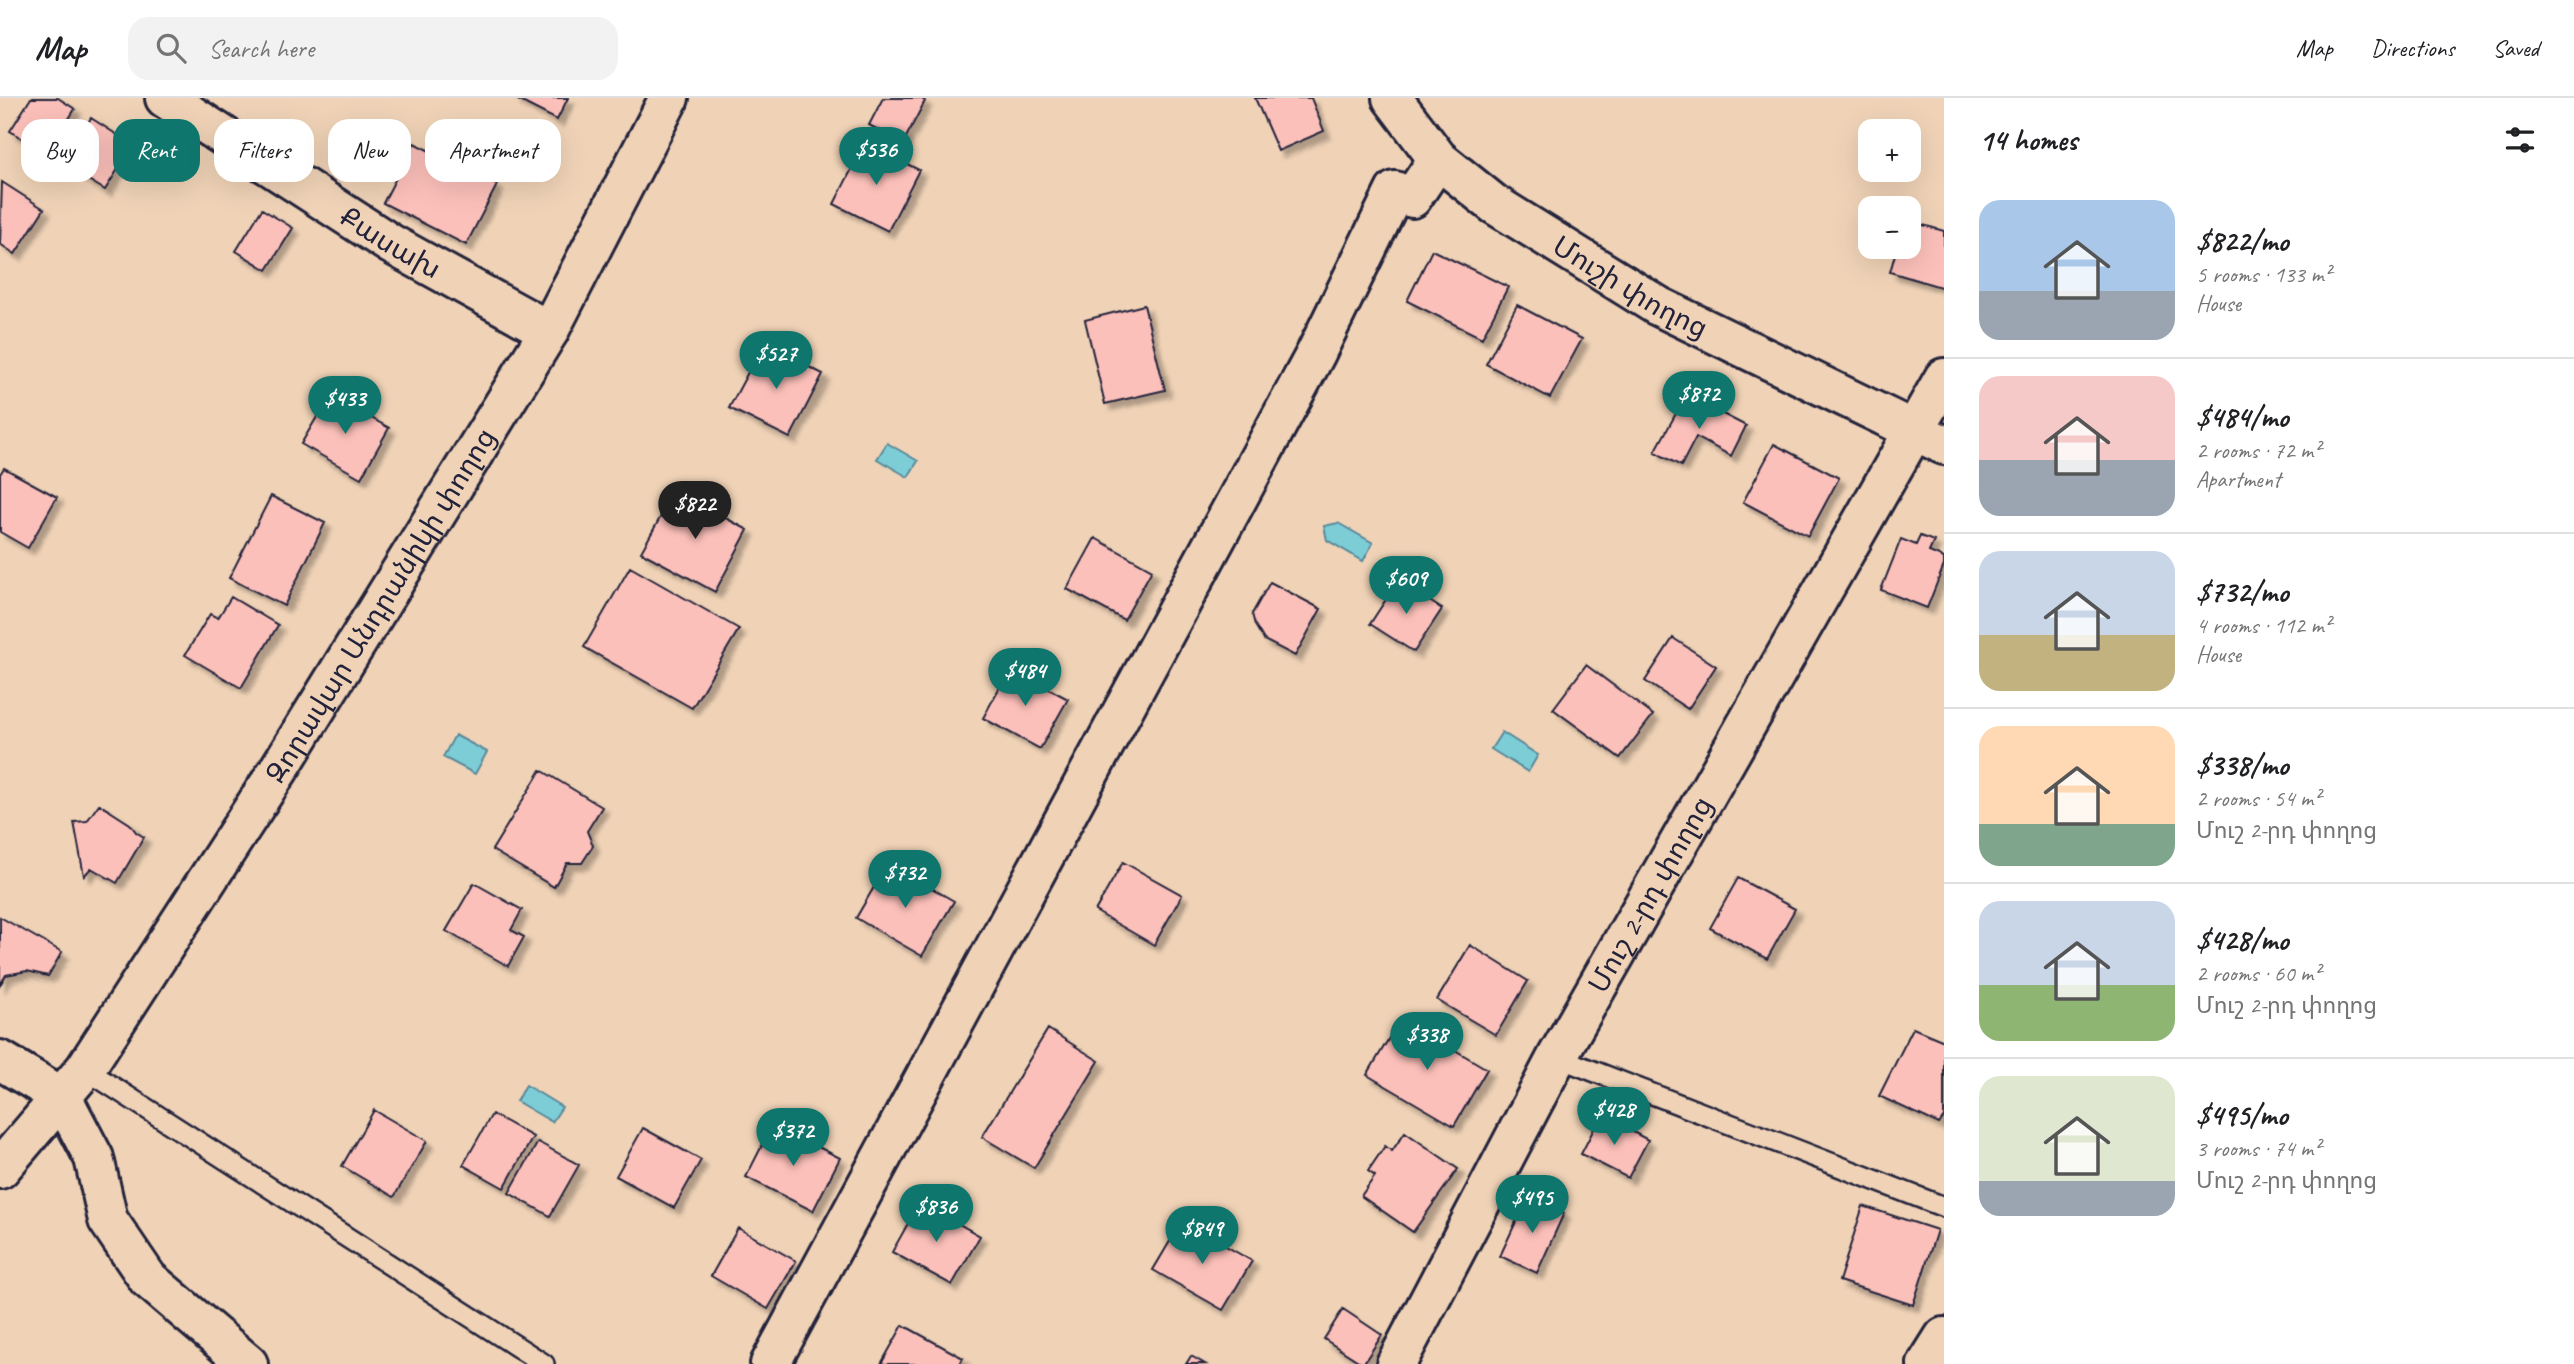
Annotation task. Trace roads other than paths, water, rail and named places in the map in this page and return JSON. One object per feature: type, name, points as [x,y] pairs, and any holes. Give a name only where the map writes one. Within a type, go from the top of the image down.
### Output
[{"type":"street","name":"Քասախ","points":[[166,98],[391,244],[549,331]]},
{"type":"street","name":"Զորավար Անդրանիկի փողոց","points":[[0,1168],[73,1083],[279,769],[549,331],[669,98]]},
{"type":"street","name":"Մուշի փողոց","points":[[1392,98],[1438,159],[1494,204],[1658,306],[1928,438]]},
{"type":"street","points":[[770,1364],[1315,355],[1395,191],[1412,198],[1438,159]]},
{"type":"street","name":"Մուշ 2-րդ փողոց","points":[[1396,1364],[1557,1057],[1928,438],[1944,378]]},
{"type":"street","points":[[0,1060],[73,1083],[108,1220],[148,1279],[248,1364]]},
{"type":"street","points":[[1927,1364],[1944,1337]]},
{"type":"lane","points":[[1557,1057],[1944,1207]]},
{"type":"lane","points":[[73,1083],[544,1364]]},
{"type":"water","points":[[887,443],[918,461],[908,477],[877,459]]},
{"type":"water","points":[[1338,523],[1373,543],[1363,561],[1327,540],[1324,526]]},
{"type":"water","points":[[1502,732],[1538,755],[1528,772],[1491,749]]},
{"type":"water","points":[[455,735],[487,752],[475,774],[443,757]]},
{"type":"water","points":[[526,1085],[562,1107],[552,1122],[516,1101]]}]
